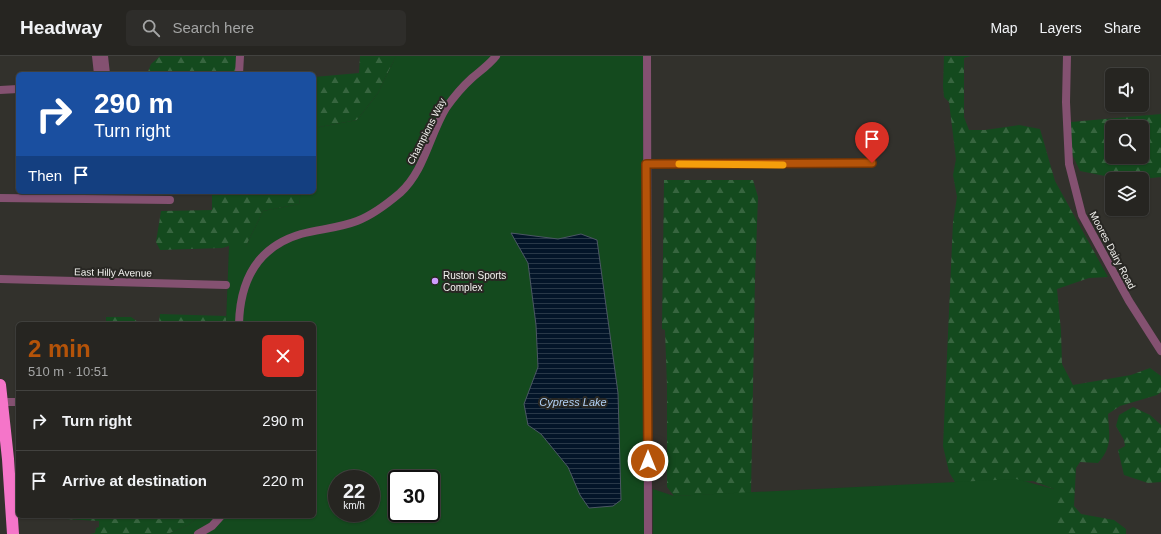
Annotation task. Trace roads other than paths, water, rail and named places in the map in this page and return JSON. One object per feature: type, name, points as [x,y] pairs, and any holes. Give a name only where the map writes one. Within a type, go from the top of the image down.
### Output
[{"type":"highway","points":[[0,385],[8,459],[13,534]]},
{"type":"street","points":[[96,56],[98,72]]},
{"type":"street","points":[[104,56],[106,72]]},
{"type":"street","points":[[239,72],[240,56]]},
{"type":"street","name":"Champions Way","points":[[239,322],[243,291],[252,271],[263,256],[290,238],[343,226],[366,217],[384,206],[401,192],[418,170],[446,109],[456,94],[472,78],[492,62],[496,56]]},
{"type":"street","points":[[647,56],[646,164],[648,534]]},
{"type":"street","name":"Moores Dairy Road","points":[[1067,56],[1066,102],[1069,164],[1082,215],[1128,301],[1161,351]]},
{"type":"street","points":[[0,90],[16,89]]},
{"type":"street","points":[[646,164],[872,163]]},
{"type":"street","points":[[0,198],[170,200]]},
{"type":"street","name":"East Hilly Avenue","points":[[0,279],[226,285]]},
{"type":"street","points":[[2,402],[16,402]]},
{"type":"street","points":[[198,534],[212,526],[220,518]]},
{"type":"water","name":"Cypress Lake","points":[[511,233],[558,239],[581,234],[597,240],[618,393],[621,500],[613,506],[589,508],[580,495],[568,467],[541,434],[528,425],[524,404],[538,367],[536,325],[528,263]]},
{"type":"place","name":"Ruston Sports Complex","points":[[435,281]]}]
